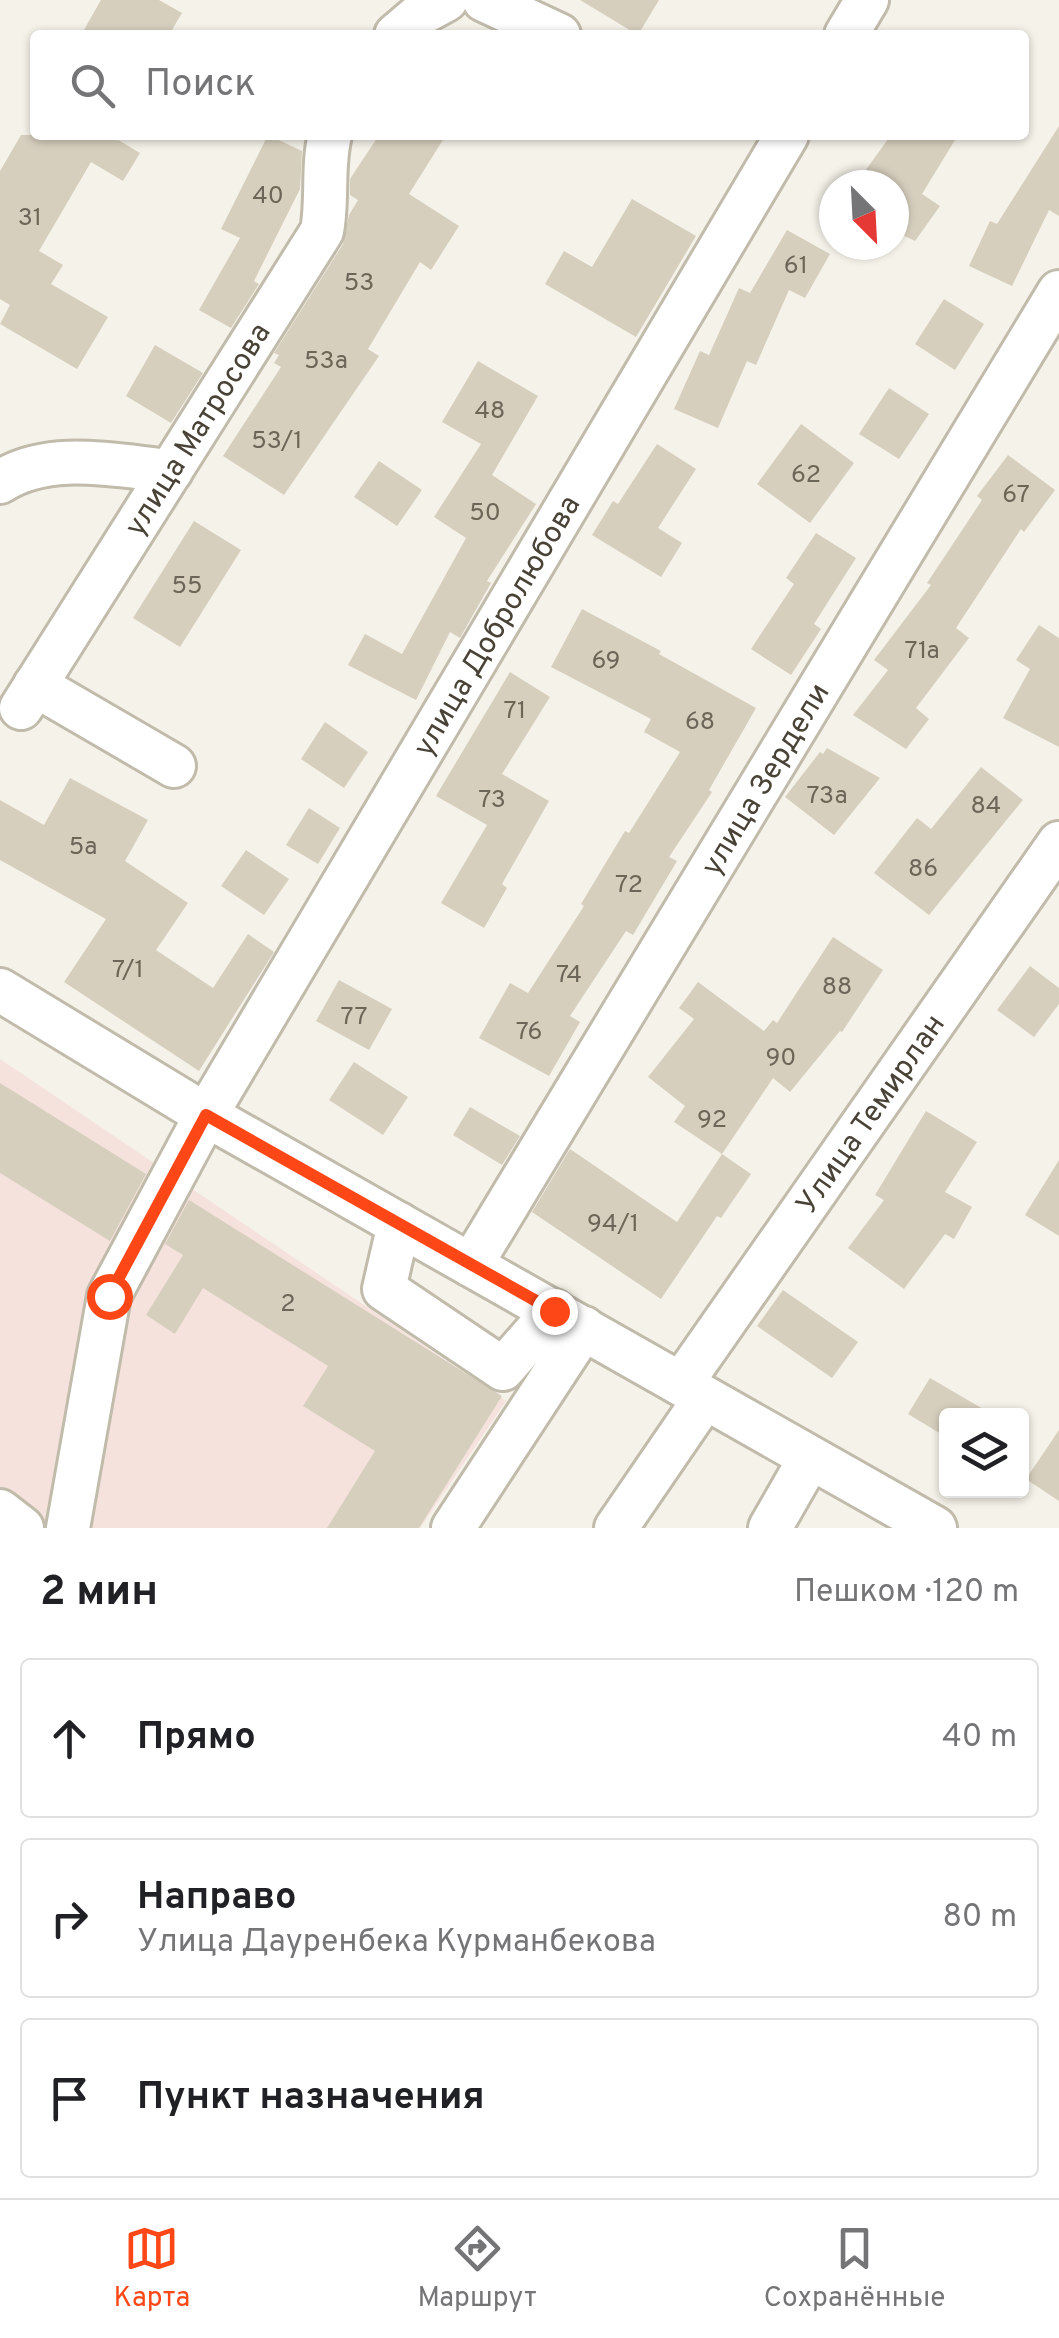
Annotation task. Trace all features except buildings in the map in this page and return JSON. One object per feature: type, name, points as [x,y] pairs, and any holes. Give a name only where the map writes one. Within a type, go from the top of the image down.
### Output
[{"type":"street","points":[[402,30],[446,0]]},
{"type":"street","points":[[484,0],[547,30]]},
{"type":"street","points":[[849,30],[867,0]]},
{"type":"street","name":"улица Матросова","points":[[174,766],[28,697],[322,231],[327,206],[329,140]]},
{"type":"street","name":"улица Добролюбова","points":[[68,1528],[109,1296],[206,1115],[778,140]]},
{"type":"street","name":"улица Зердели","points":[[471,1265],[1059,292]]},
{"type":"street","points":[[0,482],[16,471],[49,464],[171,471]]},
{"type":"street","name":"Улица Темирлан","points":[[616,1528],[693,1391],[1059,843]]},
{"type":"street","points":[[0,990],[206,1115],[810,1458],[914,1523]]},
{"type":"street","points":[[398,1224],[384,1290],[503,1369],[569,1320]]},
{"type":"street","points":[[453,1528],[569,1320]]},
{"type":"street","points":[[770,1528],[810,1458]]},
{"type":"street","points":[[0,1511],[22,1528]]},
{"type":"shaded area","points":[[0,1059],[506,1401],[420,1528],[0,1528]]},
{"type":"route","points":[[109,1296],[206,1115],[554,1311]]}]
